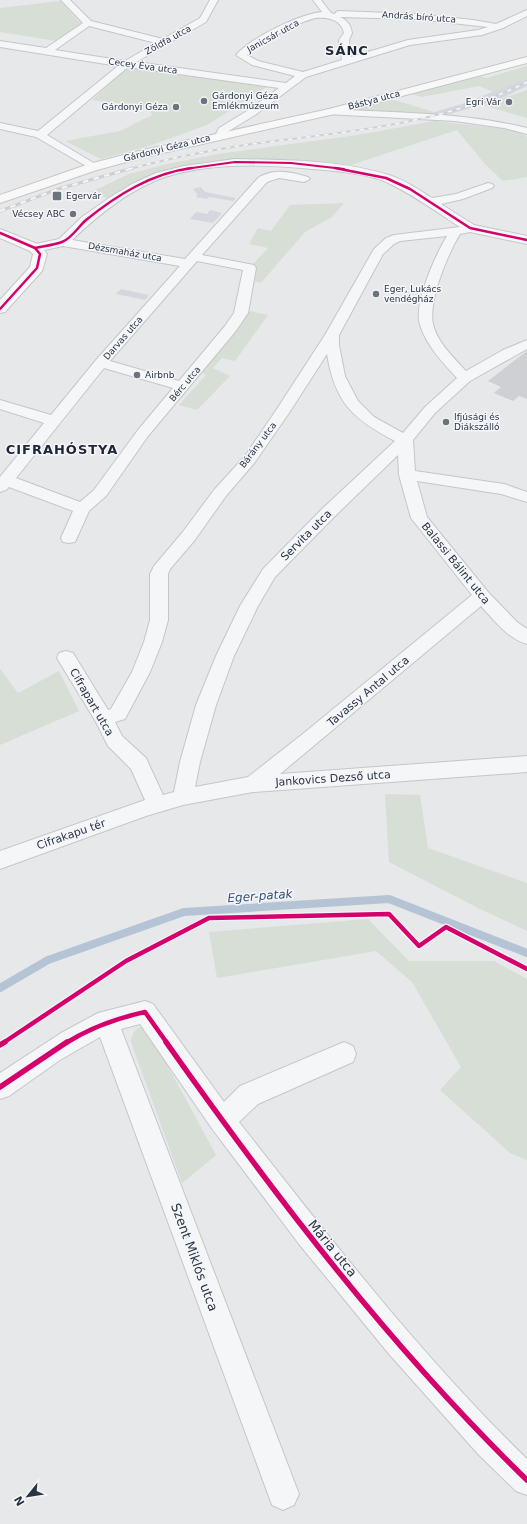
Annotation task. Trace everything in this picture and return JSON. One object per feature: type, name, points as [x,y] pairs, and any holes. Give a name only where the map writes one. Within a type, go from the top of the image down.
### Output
[{"type":"street","points":[[65,0],[88,23],[163,42]]},
{"type":"street","name":"Zöldfa utca","points":[[40,135],[126,64],[203,20],[214,0]]},
{"type":"street","points":[[317,0],[328,15],[339,19],[347,27],[348,33],[344,40],[347,62]]},
{"type":"street","name":"András bíró utca","points":[[339,14],[368,10],[500,26]]},
{"type":"street","name":"Gárdonyi Géza utca","points":[[0,199],[93,168],[139,155],[220,136],[223,130],[250,113],[303,75],[408,43],[479,33],[500,26],[527,13]]},
{"type":"street","name":"Janicsár utca","points":[[303,75],[255,63],[241,55],[249,48],[296,22],[312,16],[328,15]]},
{"type":"street","points":[[48,51],[88,23]]},
{"type":"street","name":"Cecey Éva utca","points":[[0,44],[126,64],[287,86]]},
{"type":"street","points":[[344,46],[369,55]]},
{"type":"street","name":"Bástya utca","points":[[220,136],[330,112],[527,60]]},
{"type":"street","points":[[330,112],[484,122],[527,131]]},
{"type":"street","points":[[0,126],[40,135],[93,168]]},
{"type":"street","points":[[35,248],[63,242],[86,220],[113,200],[136,186],[160,175],[184,169],[235,162],[291,163],[345,169],[386,178],[410,189],[431,202],[463,230],[527,240]]},
{"type":"street","name":"Darvas utca","points":[[3,483],[101,364],[250,192],[265,177],[277,174],[304,179]]},
{"type":"street","points":[[431,202],[459,197],[488,186]]},
{"type":"street","points":[[463,230],[445,250],[434,273],[428,294],[426,325],[438,345],[465,378]]},
{"type":"street","name":"Bárány utca","points":[[104,719],[118,714],[141,672],[154,642],[159,620],[159,574],[163,566],[188,537],[220,493],[250,459],[282,413],[332,335],[378,252],[390,241],[398,238],[463,230]]},
{"type":"street","points":[[0,233],[35,248],[40,254],[37,268],[0,309]]},
{"type":"street","name":"Dézsmaház utca","points":[[63,242],[190,260]]},
{"type":"street","name":"Bérc utca","points":[[69,538],[82,509],[100,493],[143,433],[230,329],[240,313],[250,268],[190,260]]},
{"type":"street","points":[[332,335],[332,349],[338,375],[351,403],[370,421],[405,440]]},
{"type":"street","name":"Servita utca","points":[[183,798],[194,748],[206,705],[222,663],[249,606],[269,573],[328,513],[405,440],[430,410],[465,378],[508,353],[527,344]]},
{"type":"street","points":[[101,364],[183,386]]},
{"type":"street","points":[[0,404],[53,421]]},
{"type":"street","name":"Balassi Bálint utca","points":[[405,440],[407,475],[419,518],[482,596],[511,626],[527,638]]},
{"type":"street","points":[[407,475],[504,489],[527,497]]},
{"type":"street","points":[[3,483],[82,509]]},
{"type":"street","name":"Tavassy Antal utca","points":[[253,784],[311,738],[482,596]]},
{"type":"street","name":"Cifrapart utca","points":[[66,658],[104,719],[115,741],[139,764],[150,807]]},
{"type":"street","name":"Jankovics Dezső utca","points":[[150,807],[183,798],[253,784],[527,764]]},
{"type":"street","name":"Cifrakapu tér","points":[[0,860],[150,807]]},
{"type":"street","name":"Mária utca","points":[[106,1021],[127,1014],[145,1012],[222,1121],[309,1234],[399,1344],[490,1444],[527,1480]]},
{"type":"street","points":[[0,1087],[62,1046],[106,1021]]},
{"type":"street","name":"Szent Miklós utca","points":[[106,1021],[283,1494]]},
{"type":"street","points":[[222,1121],[248,1095],[344,1054]]},
{"type":"shaded area","points":[[60,1],[81,24],[56,41],[0,32],[0,8]]},
{"type":"shaded area","points":[[129,66],[270,85],[207,125],[149,146],[101,159],[65,141],[120,131],[152,115],[149,108],[92,100]]},
{"type":"shaded area","points":[[527,66],[527,78],[494,92],[479,86],[421,97],[409,93],[391,99],[434,112],[418,117],[330,112],[475,74],[486,78]]},
{"type":"shaded area","points":[[527,78],[527,86],[498,100],[436,118],[418,117],[465,103]]},
{"type":"shaded area","name":"Egri Vár","points":[[527,90],[527,118],[483,105]]},
{"type":"shaded area","points":[[434,121],[517,130],[527,137],[527,177],[503,181],[485,164],[457,130],[348,166],[291,161],[183,167],[132,185],[107,198],[91,192],[129,174],[167,164],[218,154],[358,135]]},
{"type":"shaded area","points":[[201,187],[205,192],[236,198],[233,201],[209,197],[207,199],[196,197],[198,195],[193,189]]},
{"type":"shaded area","points":[[344,203],[332,217],[305,232],[261,283],[255,281],[253,264],[268,248],[249,244],[258,228],[271,231],[290,205]]},
{"type":"shaded area","points":[[210,210],[222,213],[213,223],[190,219],[196,212],[207,214]]},
{"type":"shaded area","points":[[121,289],[149,295],[145,300],[116,294]]},
{"type":"shaded area","points":[[250,311],[268,315],[235,361],[222,358],[213,368],[230,376],[197,410],[179,405],[206,375],[201,372]]},
{"type":"shaded area","points":[[0,669],[18,693],[59,671],[79,711],[0,745]]},
{"type":"shaded area","points":[[385,794],[420,795],[428,848],[527,883],[527,931],[478,908],[389,862]]},
{"type":"shaded area","points":[[368,919],[409,961],[494,961],[527,979],[527,1160],[510,1153],[440,1090],[461,1067],[412,982],[376,951],[217,978],[209,932]]},
{"type":"shaded area","points":[[144,1026],[151,1035],[216,1155],[182,1183],[131,1042],[134,1031]]},
{"type":"building","points":[[527,351],[527,399],[519,396],[513,401],[494,393],[501,387],[488,381]]},
{"type":"waterway","name":"Eger-patak","points":[[0,988],[48,960],[184,912],[389,899],[527,953]]},
{"type":"railway","points":[[132,168],[230,147],[353,131],[425,118],[460,109],[494,97],[527,82]]},
{"type":"railway","points":[[0,211],[58,189],[132,168]]},
{"type":"cycle path","points":[[35,248],[63,242],[86,220],[113,200],[136,186],[160,175],[184,169],[235,162],[291,163],[345,169],[386,178],[410,189],[470,228],[527,240]]},
{"type":"cycle path","points":[[0,233],[35,248],[40,254],[37,268],[0,309]]},
{"type":"cycle path","points":[[0,1045],[126,961],[209,918],[389,914],[419,946],[446,927],[527,969]]},
{"type":"cycle path","points":[[0,1087],[51,1052],[87,1031],[106,1022],[145,1012],[222,1121],[309,1234],[399,1344],[490,1444],[527,1480]]},
{"type":"place","name":"Gárdonyi Géza Emlékmúzeum","points":[[204,101]]},
{"type":"place","name":"Egri Vár","points":[[509,102]]},
{"type":"place","name":"Gárdonyi Géza","points":[[176,107]]},
{"type":"place","name":"Egervár","points":[[57,196]]},
{"type":"place","name":"Vécsey ABC","points":[[73,214]]},
{"type":"place","name":"Eger, Lukács vendégház","points":[[376,294]]},
{"type":"place","name":"Airbnb","points":[[137,375]]},
{"type":"place","name":"Ifjúsági és Diákszálló","points":[[446,422]]},
{"type":"district","name":"SÁNC","points":[[347,50]]},
{"type":"district","name":"CIFRAHÓSTYA","points":[[62,449]]}]
